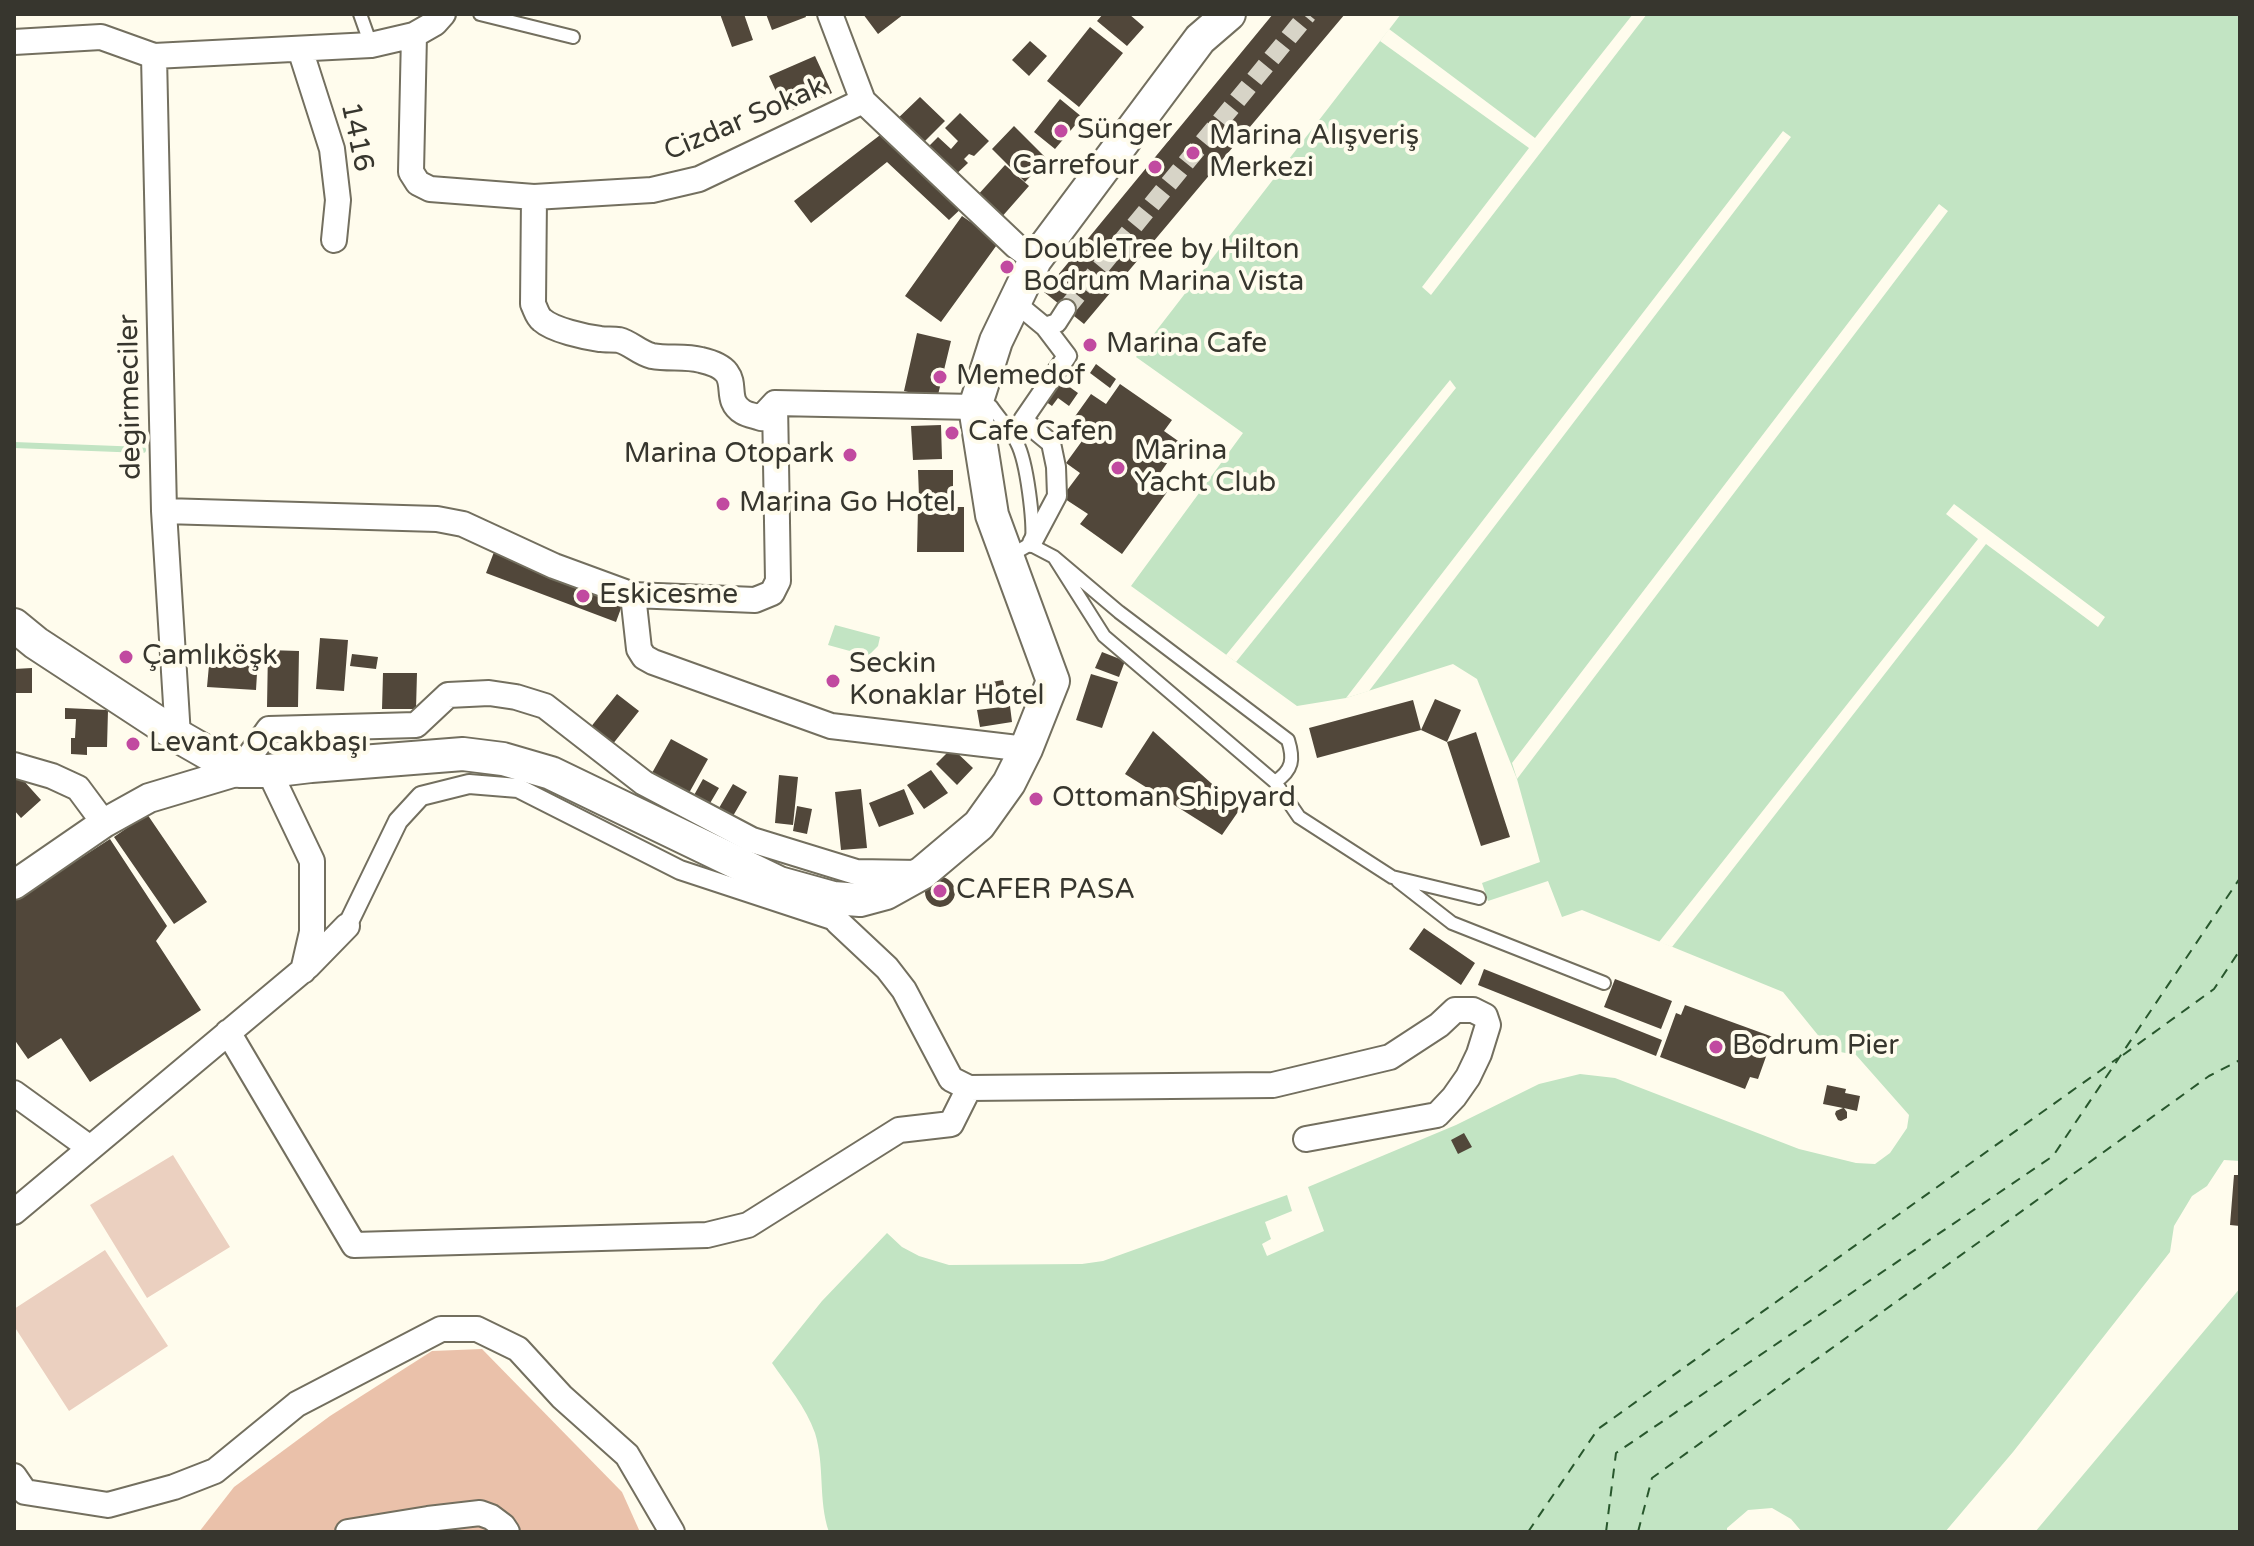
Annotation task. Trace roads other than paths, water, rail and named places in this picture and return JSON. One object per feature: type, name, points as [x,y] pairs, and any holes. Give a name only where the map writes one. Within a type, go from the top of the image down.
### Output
[{"type":"main road","points":[[14,625],[36,643],[178,736],[254,771],[463,754],[503,759],[551,773],[779,883],[833,898],[860,900],[886,893],[922,873],[979,825],[1009,783],[1053,681],[1023,548],[992,515],[976,405],[996,341],[1035,260],[1200,39],[1229,14]]},
{"type":"street","points":[[14,42],[101,25],[154,56],[371,45],[414,35],[435,23],[443,14]]},
{"type":"street","points":[[830,14],[863,101],[1016,246],[1035,260]]},
{"type":"street","name":"Cizdar Sokak","points":[[414,35],[411,172],[418,183],[430,189],[534,197],[652,190],[699,179],[863,101]]},
{"type":"street","name":"1416","points":[[300,49],[332,149],[338,200],[334,240]]},
{"type":"street","name":"degirmeciler","points":[[154,56],[164,511],[178,736]]},
{"type":"street","points":[[534,197],[533,304],[539,318],[551,327],[600,339],[618,340],[654,357],[698,359],[719,365],[727,370],[731,378],[737,406],[761,418],[775,403],[976,405]]},
{"type":"street","points":[[1022,308],[1045,327],[1067,356],[1023,420],[1051,443],[1057,496],[1023,548]]},
{"type":"street","points":[[1045,327],[1057,323],[1066,309]]},
{"type":"street","points":[[164,511],[437,519],[463,524],[554,566],[633,595],[755,600],[772,593],[778,581],[775,403]]},
{"type":"street","points":[[633,595],[639,649],[644,657],[653,662],[831,726],[1026,749]]},
{"type":"street","points":[[254,771],[269,729],[416,725],[448,695],[489,693],[516,697],[545,706],[644,783],[752,840],[856,872],[922,873]]},
{"type":"street","points":[[14,765],[52,776],[78,788],[104,823]]},
{"type":"street","points":[[14,885],[104,823],[149,798],[254,771]]},
{"type":"street","points":[[254,771],[312,861],[312,932],[303,971]]},
{"type":"street","points":[[14,1212],[303,971],[347,926],[398,821],[421,796],[469,784],[518,788],[680,870],[838,922],[887,968],[904,990],[951,1079],[969,1088],[1273,1085],[1390,1057],[1439,1025],[1455,1010],[1473,1010],[1485,1016],[1488,1025],[1468,1077],[1437,1115],[1306,1139]]},
{"type":"street","points":[[228,1032],[354,1245],[707,1235],[748,1225],[899,1130],[951,1124],[969,1088]]},
{"type":"street","points":[[14,1093],[90,1148]]},
{"type":"street","points":[[14,1476],[25,1492],[108,1505],[174,1487],[215,1471],[297,1404],[441,1329],[477,1329],[518,1349],[562,1397],[627,1455],[672,1532]]},
{"type":"street","points":[[348,1532],[480,1513],[491,1517],[507,1532]]},
{"type":"lane","points":[[360,14],[371,45]]},
{"type":"lane","points":[[480,14],[573,37]]},
{"type":"lane","points":[[1023,548],[1054,557],[1119,612],[1288,740],[1293,756],[1286,775],[1275,782]]},
{"type":"lane","points":[[1054,557],[1104,636],[1275,782],[1299,817],[1392,877],[1452,923],[1604,983]]},
{"type":"lane","points":[[1392,877],[1479,898]]},
{"type":"waterway","points":[[14,445],[143,450]]},
{"type":"tunnel","points":[[1066,309],[1308,14]]},
{"type":"place","name":"Sünger","points":[[1061,131]]},
{"type":"place","name":"Marina Alışveriş Merkezi","points":[[1193,153]]},
{"type":"place","name":"Carrefour","points":[[1155,167]]},
{"type":"place","name":"DoubleTree by Hilton Bodrum Marina Vista","points":[[1007,267]]},
{"type":"place","name":"Marina Cafe","points":[[1090,345]]},
{"type":"place","name":"Memedof","points":[[940,377]]},
{"type":"place","name":"Cafe Cafen","points":[[952,433]]},
{"type":"place","name":"Marina Otopark","points":[[850,455]]},
{"type":"place","name":"Marina Yacht Club","points":[[1118,468]]},
{"type":"place","name":"Marina Go Hotel","points":[[723,504]]},
{"type":"place","name":"Eskicesme","points":[[583,596]]},
{"type":"place","name":"Çamlıköşk","points":[[126,657]]},
{"type":"place","name":"Seckin Konaklar Hotel","points":[[833,681]]},
{"type":"place","name":"Levant Ocakbaşı","points":[[133,744]]},
{"type":"place","name":"Ottoman Shipyard","points":[[1036,799]]},
{"type":"place","name":"CAFER PASA","points":[[940,891]]},
{"type":"place","name":"Bodrum Pier","points":[[1716,1047]]}]
